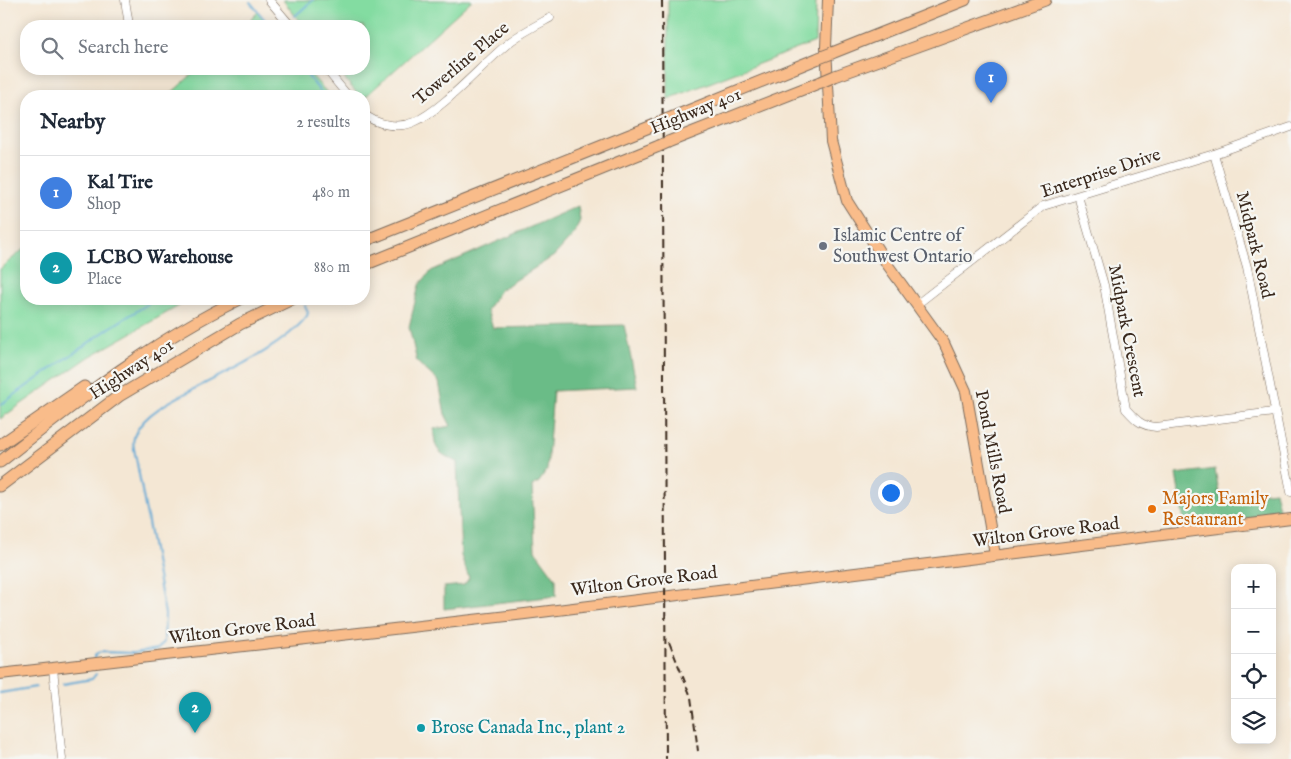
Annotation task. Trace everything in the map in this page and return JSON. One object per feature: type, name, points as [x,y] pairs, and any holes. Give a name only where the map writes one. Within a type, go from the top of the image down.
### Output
[{"type":"highway","name":"Highway 401","points":[[370,239],[965,0]]},
{"type":"highway","name":"Highway 401","points":[[370,264],[835,76],[1045,0]]},
{"type":"highway","name":"Highway 401","points":[[0,462],[115,373],[159,343],[229,305]]},
{"type":"highway","name":"Highway 401","points":[[0,486],[119,396],[240,324],[280,305]]},
{"type":"highway","points":[[0,445],[91,383],[115,373]]},
{"type":"highway","points":[[0,495],[19,478],[26,466]]},
{"type":"main road","name":"Pond Mills Road","points":[[828,0],[826,47],[831,141],[846,201],[944,343],[966,390],[995,555]]},
{"type":"main road","name":"Wilton Grove Road","points":[[0,674],[525,614],[1291,519]]},
{"type":"street","points":[[125,0],[128,20]]},
{"type":"street","points":[[269,0],[286,20]]},
{"type":"street","name":"Towerline Place","points":[[370,117],[384,124],[394,126],[414,122],[439,105],[512,40],[550,18]]},
{"type":"street","points":[[331,75],[343,90]]},
{"type":"street","name":"Enterprise Drive","points":[[916,305],[1043,206],[1214,154],[1291,127]]},
{"type":"street","name":"Midpark Road","points":[[1214,154],[1247,266],[1291,492]]},
{"type":"street","name":"Midpark Crescent","points":[[1078,196],[1104,285],[1126,409],[1134,419],[1143,426],[1156,427],[1274,412]]},
{"type":"street","points":[[52,668],[62,759]]},
{"type":"green space","points":[[283,0],[472,0],[370,93],[370,90],[354,90],[342,75],[370,75],[370,20],[298,20]]},
{"type":"green space","points":[[668,0],[816,0],[815,42],[668,99]]},
{"type":"green space","points":[[258,12],[265,20],[250,20]]},
{"type":"green space","points":[[191,75],[311,75],[325,90],[175,90]]},
{"type":"green space","points":[[578,206],[580,220],[575,233],[554,256],[500,290],[487,310],[493,328],[624,325],[637,387],[553,391],[547,470],[539,482],[532,486],[535,550],[556,579],[556,596],[444,609],[444,587],[464,585],[469,578],[461,556],[457,462],[438,450],[434,436],[434,429],[451,426],[445,414],[439,382],[417,362],[409,327],[419,285],[431,271]]},
{"type":"green space","points":[[20,252],[20,305],[180,305],[89,357],[0,419],[0,269]]},
{"type":"green space","points":[[1215,469],[1220,498],[1275,491],[1280,513],[1185,528],[1176,474]]},
{"type":"waterway","points":[[295,16],[313,0]]},
{"type":"waterway","points":[[250,2],[265,20]]},
{"type":"waterway","points":[[307,75],[319,90]]},
{"type":"waterway","points":[[0,405],[111,327],[146,305]]},
{"type":"waterway","points":[[94,658],[100,652],[134,653],[158,649],[164,642],[165,614],[134,448],[133,441],[136,432],[147,418],[162,406],[239,366],[284,338],[307,316],[308,312],[305,306]]},
{"type":"waterway","points":[[63,684],[92,679],[96,674]]},
{"type":"waterway","points":[[0,693],[36,687]]},
{"type":"railway","points":[[662,0],[666,759]]},
{"type":"railway","points":[[669,642],[691,697],[698,751]]},
{"type":"place","name":"Kal Tire","points":[[991,103]]},
{"type":"place","name":"Islamic Centre of Southwest Ontario","points":[[823,246]]},
{"type":"place","name":"Majors Family Restaurant","points":[[1152,509]]},
{"type":"place","name":"Brose Canada Inc., plant 2","points":[[421,728]]},
{"type":"place","name":"LCBO Warehouse","points":[[195,733]]}]
